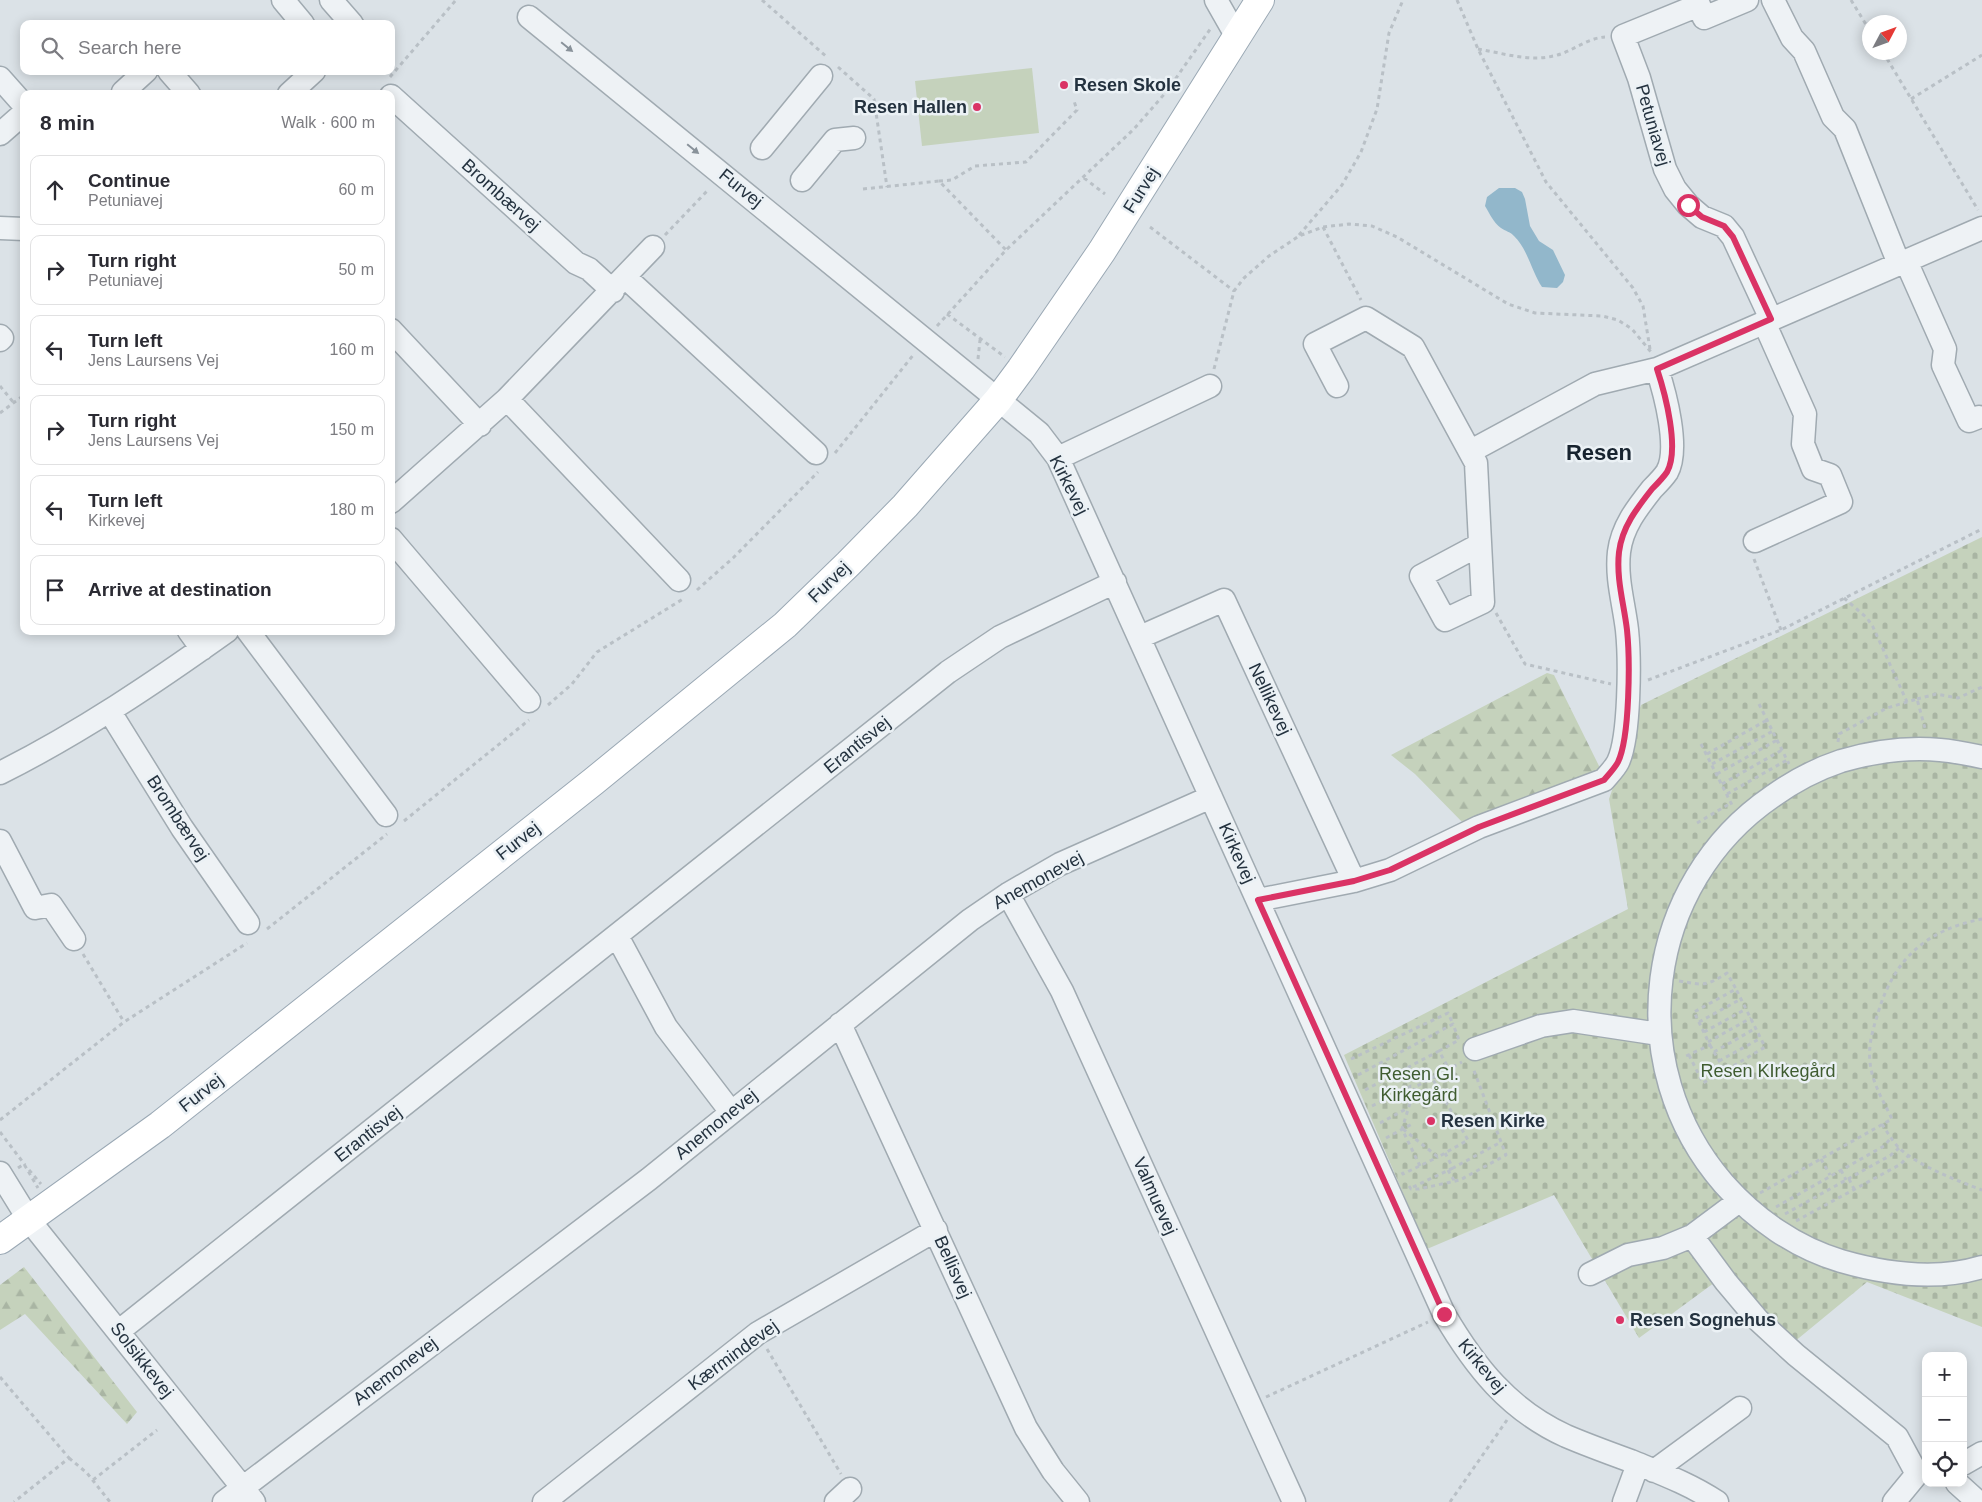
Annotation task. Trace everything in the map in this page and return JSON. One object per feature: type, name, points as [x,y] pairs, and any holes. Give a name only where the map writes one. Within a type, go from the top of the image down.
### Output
[{"type":"main road","name":"Furvej","points":[[0,1240],[160,1125],[594,781],[785,625],[848,564],[904,506],[998,400],[1021,369],[1102,251],[1260,0]]},
{"type":"street","points":[[283,0],[300,20]]},
{"type":"street","points":[[331,0],[348,20]]},
{"type":"street","points":[[1623,36],[1698,5],[1704,18],[1747,0]]},
{"type":"street","points":[[1773,0],[1792,38],[1804,51],[1833,118],[1845,129],[1902,262],[1945,348],[1943,366],[1965,413],[1969,421],[1979,417]]},
{"type":"street","points":[[1219,6],[1237,37]]},
{"type":"street","name":"Furvej","points":[[529,16],[998,400]]},
{"type":"street","name":"Petuniavej","points":[[1623,36],[1639,78],[1665,169],[1675,189],[1688,205],[1702,217],[1724,226],[1733,237],[1805,414],[1802,444],[1813,469],[1830,475],[1841,502],[1755,541]]},
{"type":"street","points":[[762,148],[829,67]]},
{"type":"street","points":[[126,90],[142,75]]},
{"type":"street","points":[[172,75],[186,90]]},
{"type":"street","points":[[293,90],[309,75]]},
{"type":"street","points":[[0,78],[20,100]]},
{"type":"street","name":"Brombærvej","points":[[395,94],[576,263],[619,284],[824,458]]},
{"type":"street","points":[[0,134],[20,116]]},
{"type":"street","points":[[802,180],[835,140],[854,138]]},
{"type":"street","points":[[0,228],[20,229]]},
{"type":"street","points":[[1471,451],[1595,384],[1654,359],[1767,321],[1982,228]]},
{"type":"street","points":[[395,499],[507,399],[653,247]]},
{"type":"street","points":[[1337,386],[1315,344],[1366,318],[1413,347],[1476,463],[1483,602],[1445,620],[1421,576],[1479,545]]},
{"type":"street","points":[[395,334],[480,425]]},
{"type":"street","points":[[0,336],[2,338],[0,340]]},
{"type":"street","points":[[1258,900],[1354,881],[1390,870],[1479,827],[1604,780],[1618,763],[1623,746],[1628,688],[1627,631],[1618,581],[1619,551],[1626,526],[1640,504],[1667,471],[1673,453],[1662,382],[1654,359]]},
{"type":"street","points":[[1058,458],[1210,386]]},
{"type":"street","points":[[507,399],[685,591]]},
{"type":"street","name":"Kirkevej","points":[[998,400],[1039,433],[1058,458],[1258,900],[1382,1144],[1444,1314],[1477,1366],[1517,1406],[1539,1421],[1566,1436],[1679,1480],[1717,1502]]},
{"type":"street","points":[[395,544],[536,708]]},
{"type":"street","name":"Erantisvej","points":[[119,1331],[948,672],[1000,638],[1115,582]]},
{"type":"street","name":"Nellikevej","points":[[1140,637],[1224,600],[1354,881]]},
{"type":"street","points":[[1,771],[56,744],[110,712],[196,640],[213,635]]},
{"type":"street","points":[[251,635],[390,825]]},
{"type":"street","name":"Brombærvej","points":[[110,712],[182,828],[253,932]]},
{"type":"street","points":[[1982,757],[1939,750],[1889,751],[1841,761],[1797,780],[1752,810],[1736,812],[1717,846],[1689,888],[1670,934],[1660,979],[1659,1034],[1667,1081],[1684,1125],[1708,1166],[1740,1202],[1773,1228],[1823,1256],[1872,1270],[1922,1275],[1972,1270],[1982,1267]]},
{"type":"street","name":"Anemonevej","points":[[224,1502],[248,1495],[648,1179],[970,920],[1008,894],[1060,864],[1211,797]]},
{"type":"street","points":[[0,841],[35,908],[51,904],[74,939]]},
{"type":"street","name":"Valmuevej","points":[[1008,894],[1062,991],[1294,1502]]},
{"type":"street","points":[[617,936],[666,1027],[731,1112]]},
{"type":"street","points":[[1472,1054],[1541,1026],[1572,1022],[1659,1034]]},
{"type":"street","name":"Bellisvej","points":[[840,1024],[1026,1428],[1053,1471],[1078,1502]]},
{"type":"street","points":[[0,1173],[30,1220]]},
{"type":"street","points":[[0,1198],[30,1220]]},
{"type":"street","points":[[1590,1274],[1628,1255],[1663,1248],[1692,1236],[1740,1202]]},
{"type":"street","name":"Solsikkevej","points":[[30,1220],[248,1495]]},
{"type":"street","name":"Kærmindevej","points":[[544,1502],[758,1333],[936,1230]]},
{"type":"street","points":[[1692,1236],[1726,1282],[1753,1314],[1796,1355],[1897,1437],[1921,1472],[1894,1502]]},
{"type":"street","points":[[1624,1502],[1646,1467],[1740,1408]]},
{"type":"street","points":[[1967,1462],[1982,1453]]},
{"type":"street","points":[[1961,1487],[1978,1502]]},
{"type":"path","points":[[389,88],[400,68],[456,0]]},
{"type":"path","points":[[762,0],[829,67],[874,99],[887,187]]},
{"type":"path","points":[[1299,236],[1342,185],[1361,152],[1376,109],[1389,32],[1403,0]]},
{"type":"path","points":[[1457,0],[1478,49],[1546,182],[1633,288],[1643,306],[1654,359]]},
{"type":"path","points":[[1851,0],[1862,18]]},
{"type":"path","points":[[0,1120],[124,1022],[253,932],[536,708],[572,684],[597,652],[733,558],[824,458],[947,314],[1006,250],[1134,129],[1166,91],[1219,6]]},
{"type":"path","points":[[1478,49],[1538,58],[1554,56],[1597,38],[1623,36]]},
{"type":"path","points":[[1911,99],[1982,55]]},
{"type":"path","points":[[1888,60],[1982,218]]},
{"type":"path","points":[[862,189],[952,180],[975,166],[1026,162],[1077,110],[1074,101]]},
{"type":"path","points":[[653,247],[724,174]]},
{"type":"path","points":[[1084,178],[1105,194]]},
{"type":"path","points":[[939,182],[1006,250]]},
{"type":"path","points":[[1210,386],[1234,291],[1254,267],[1299,236],[1323,227],[1349,224],[1372,226],[1398,237],[1508,304],[1536,313],[1602,316],[1618,320],[1632,329],[1654,359]]},
{"type":"path","points":[[1150,227],[1234,291]]},
{"type":"path","points":[[1323,227],[1366,309],[1366,318]]},
{"type":"path","points":[[947,314],[1021,369]]},
{"type":"path","points":[[0,386],[14,402]]},
{"type":"path","points":[[0,413],[20,398]]},
{"type":"path","points":[[1483,602],[1490,604],[1526,664],[1628,688],[1781,630],[1982,529]]},
{"type":"path","points":[[1755,541],[1752,553],[1781,630]]},
{"type":"path","points":[[1844,598],[1867,618],[1873,627],[1907,702]]},
{"type":"path","points":[[1841,761],[1837,751],[1839,734],[1887,708],[1936,694],[1958,698],[1982,687]]},
{"type":"path","points":[[1917,698],[1926,731],[1926,750]]},
{"type":"path","points":[[1759,704],[1797,780]]},
{"type":"path","points":[[1707,754],[1767,720]]},
{"type":"path","points":[[1712,764],[1773,731]]},
{"type":"path","points":[[1717,774],[1777,740]]},
{"type":"path","points":[[1697,824],[1736,812],[1701,744]]},
{"type":"path","points":[[1722,784],[1782,750]]},
{"type":"path","points":[[1727,794],[1787,760]]},
{"type":"path","points":[[1740,1202],[1892,1119],[1877,1089],[1870,1064],[1869,1048],[1882,1000],[1893,976],[1907,956],[1923,942],[1944,930],[1982,919]]},
{"type":"path","points":[[74,939],[124,1022]]},
{"type":"path","points":[[1660,979],[1700,985],[1710,984],[1727,973],[1765,1047],[1702,1083],[1689,1055]]},
{"type":"path","points":[[1725,1071],[1694,1012],[1736,989]]},
{"type":"path","points":[[1699,1022],[1741,999]]},
{"type":"path","points":[[1704,1032],[1746,1009]]},
{"type":"path","points":[[1350,1059],[1448,1012],[1459,1040],[1364,1090]]},
{"type":"path","points":[[1664,1062],[1689,1055],[1751,1018]]},
{"type":"path","points":[[1358,1075],[1453,1024]]},
{"type":"path","points":[[1714,1052],[1756,1028]]},
{"type":"path","points":[[1719,1061],[1761,1038]]},
{"type":"path","points":[[1438,1051],[1449,1069]]},
{"type":"path","points":[[1372,1106],[1411,1086],[1415,1087],[1472,1054],[1506,1155],[1455,1182],[1419,1189],[1411,1188]]},
{"type":"path","points":[[1403,1174],[1468,1140],[1432,1078]]},
{"type":"path","points":[[1415,1087],[1402,1129],[1420,1166]]},
{"type":"path","points":[[1380,1123],[1409,1108]]},
{"type":"path","points":[[1382,1144],[1412,1124]]},
{"type":"path","points":[[1882,1124],[1899,1148],[1909,1155],[1945,1175],[1982,1190]]},
{"type":"path","points":[[1402,1129],[1438,1157]]},
{"type":"path","points":[[0,1132],[35,1176]]},
{"type":"path","points":[[1773,1228],[1773,1208],[1884,1146],[1891,1138]]},
{"type":"path","points":[[1411,1188],[1501,1142]]},
{"type":"path","points":[[1773,1228],[1782,1216],[1892,1155],[1899,1148]]},
{"type":"path","points":[[1445,1153],[1453,1168]]},
{"type":"path","points":[[1773,1228],[1791,1224],[1901,1164],[1909,1155]]},
{"type":"path","points":[[1821,1159],[1830,1176]]},
{"type":"path","points":[[1399,1165],[1411,1188]]},
{"type":"path","points":[[1448,1170],[1455,1182]]},
{"type":"path","points":[[1841,1170],[1854,1189]]},
{"type":"path","points":[[1249,1404],[1444,1314]]},
{"type":"path","points":[[758,1333],[843,1495]]},
{"type":"path","points":[[0,1378],[69,1458],[94,1480],[110,1502]]},
{"type":"path","points":[[1450,1502],[1517,1406]]},
{"type":"path","points":[[94,1480],[157,1430]]},
{"type":"path","points":[[14,1502],[69,1458]]},
{"type":"green space","name":"Resen Hallen","points":[[1032,68],[1039,133],[922,146],[915,81]]},
{"type":"green space","name":"Resen KIrkegård","points":[[1982,537],[1982,1327],[1867,1282],[1788,1347],[1718,1280],[1639,1338],[1554,1195],[1427,1249],[1344,1055],[1628,909],[1609,799],[1641,705]]},
{"type":"green space","points":[[1547,673],[1554,675],[1601,770],[1467,827],[1415,774],[1391,755]]},
{"type":"green space","points":[[24,1267],[137,1412],[127,1424],[25,1314],[0,1330],[0,1285]]},
{"type":"water","points":[[1499,188],[1515,188],[1522,192],[1530,226],[1539,241],[1553,250],[1565,275],[1563,282],[1557,288],[1542,287],[1519,241],[1511,233],[1498,226],[1490,215],[1485,206],[1487,197]]},
{"type":"place","name":"Resen Skole","points":[[1064,85]]},
{"type":"place","name":"Resen Hallen","points":[[977,107]]},
{"type":"place","name":"Resen Kirke","points":[[1431,1121]]},
{"type":"place","name":"Resen Sognehus","points":[[1620,1320]]},
{"type":"district","name":"Resen","points":[[1599,452]]},
{"type":"route","points":[[1444,1314],[1258,900],[1354,881],[1390,870],[1479,827],[1604,780],[1618,763],[1623,746],[1628,688],[1627,631],[1618,581],[1619,551],[1626,526],[1640,504],[1667,471],[1673,453],[1672,434],[1662,382],[1657,369],[1771,319],[1733,237],[1724,226],[1702,217],[1688,205]]},
{"type":"park label","name":"Resen Gl. Kirkegård","points":[[1419,1084]]}]
